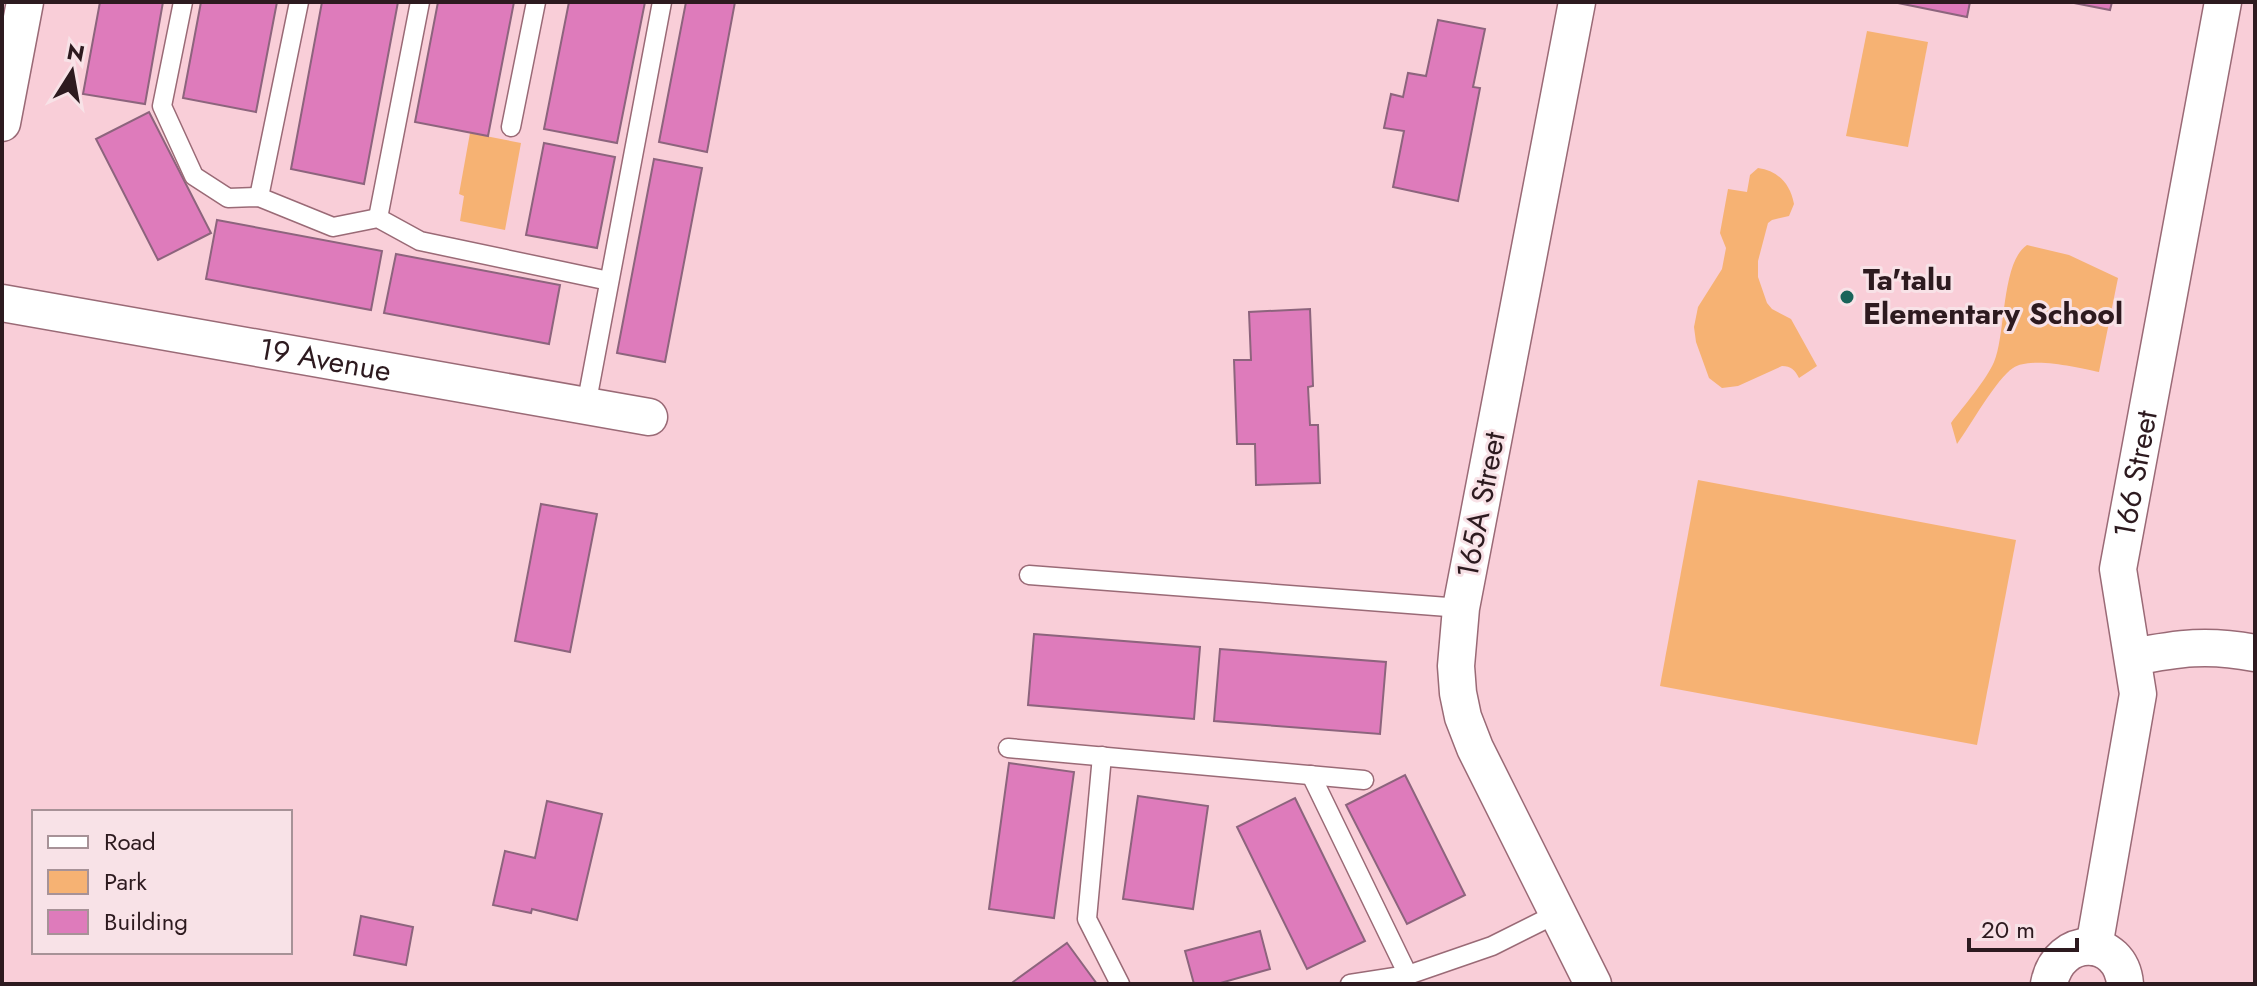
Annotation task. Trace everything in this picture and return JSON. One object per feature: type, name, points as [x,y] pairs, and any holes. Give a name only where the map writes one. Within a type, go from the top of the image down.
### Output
[{"type":"street","points":[[2,123],[25,2]]},
{"type":"street","name":"165A Street","points":[[1577,2],[1461,608],[1456,666],[1463,717],[1475,748],[1593,984]]},
{"type":"street","name":"166 Street","points":[[2094,947],[2138,694],[2118,569],[2223,2]]},
{"type":"street","name":"19 Avenue","points":[[2,303],[649,417]]},
{"type":"street","points":[[2133,657],[2186,647],[2227,648],[2255,653]]},
{"type":"street","points":[[2040,983],[2068,951],[2094,947],[2115,958],[2125,984]]},
{"type":"lane","points":[[183,2],[162,106],[194,176],[228,198],[259,197],[333,227],[378,218],[420,241],[609,281]]},
{"type":"lane","points":[[259,197],[299,2]]},
{"type":"lane","points":[[378,218],[420,2]]},
{"type":"lane","points":[[511,127],[536,2]]},
{"type":"lane","points":[[586,406],[662,2]]},
{"type":"lane","points":[[1029,575],[1461,608]]},
{"type":"lane","points":[[1008,748],[1364,780]]},
{"type":"lane","points":[[1102,756],[1087,919],[1120,984]]},
{"type":"lane","points":[[1311,775],[1408,975]]},
{"type":"lane","points":[[1350,984],[1408,975],[1492,946],[1556,914]]},
{"type":"green space","points":[[1867,31],[1928,42],[1908,147],[1846,136]]},
{"type":"green space","points":[[470,133],[521,143],[505,230],[460,221],[464,196],[459,194]]},
{"type":"green space","points":[[1758,168],[1782,179],[1790,190],[1794,204],[1789,216],[1768,223],[1758,261],[1758,277],[1767,303],[1791,319],[1817,366],[1799,378],[1792,369],[1782,366],[1738,386],[1722,388],[1709,378],[1694,327],[1698,307],[1722,269],[1726,248],[1720,233],[1728,189],[1747,192],[1750,175]]},
{"type":"green space","points":[[2027,245],[2069,255],[2118,278],[2099,372],[2043,363],[2013,368],[1992,392],[1957,444],[1951,423],[1994,362],[2008,282],[2019,254]]},
{"type":"green space","points":[[1698,480],[2016,540],[1977,745],[1660,686]]},
{"type":"building","points":[[100,2],[163,2],[145,104],[83,94]]},
{"type":"building","points":[[201,2],[277,2],[256,112],[183,98]]},
{"type":"building","points":[[322,2],[398,2],[364,184],[291,169]]},
{"type":"building","points":[[438,2],[514,2],[488,136],[415,122]]},
{"type":"building","points":[[569,2],[645,2],[617,143],[544,129]]},
{"type":"building","points":[[686,2],[735,2],[707,152],[659,142]]},
{"type":"building","points":[[1893,2],[1970,2],[1967,17]]},
{"type":"building","points":[[2069,2],[2112,2],[2110,10]]},
{"type":"building","points":[[1438,20],[1485,29],[1473,87],[1480,88],[1458,201],[1393,187],[1404,131],[1384,128],[1391,94],[1403,97],[1408,73],[1426,76]]},
{"type":"building","points":[[149,112],[211,233],[158,260],[96,139]]},
{"type":"building","points":[[544,143],[615,157],[597,248],[526,235]]},
{"type":"building","points":[[654,159],[702,168],[665,362],[617,353]]},
{"type":"building","points":[[217,220],[382,251],[371,310],[206,279]]},
{"type":"building","points":[[396,254],[560,285],[549,344],[384,313]]},
{"type":"building","points":[[1310,309],[1313,386],[1308,387],[1310,425],[1318,425],[1320,483],[1256,485],[1255,444],[1237,444],[1234,360],[1251,360],[1249,312]]},
{"type":"building","points":[[541,504],[597,514],[570,652],[515,641]]},
{"type":"building","points":[[1034,634],[1200,647],[1194,719],[1028,705]]},
{"type":"building","points":[[1220,649],[1386,662],[1380,734],[1214,721]]},
{"type":"building","points":[[1009,763],[1074,772],[1054,918],[989,909]]},
{"type":"building","points":[[1405,775],[1465,895],[1407,924],[1346,805]]},
{"type":"building","points":[[1138,796],[1208,806],[1193,909],[1123,899]]},
{"type":"building","points":[[1295,798],[1365,941],[1307,969],[1237,827]]},
{"type":"building","points":[[547,801],[602,814],[577,920],[532,909],[531,913],[493,905],[505,851],[535,858]]},
{"type":"building","points":[[361,916],[413,927],[406,965],[354,955]]},
{"type":"building","points":[[1260,931],[1270,969],[1217,984],[1194,984],[1185,951]]},
{"type":"building","points":[[1067,943],[1097,984],[1014,984],[1013,982]]},
{"type":"place","name":"Ta'talu Elementary School","points":[[1847,297]]}]
